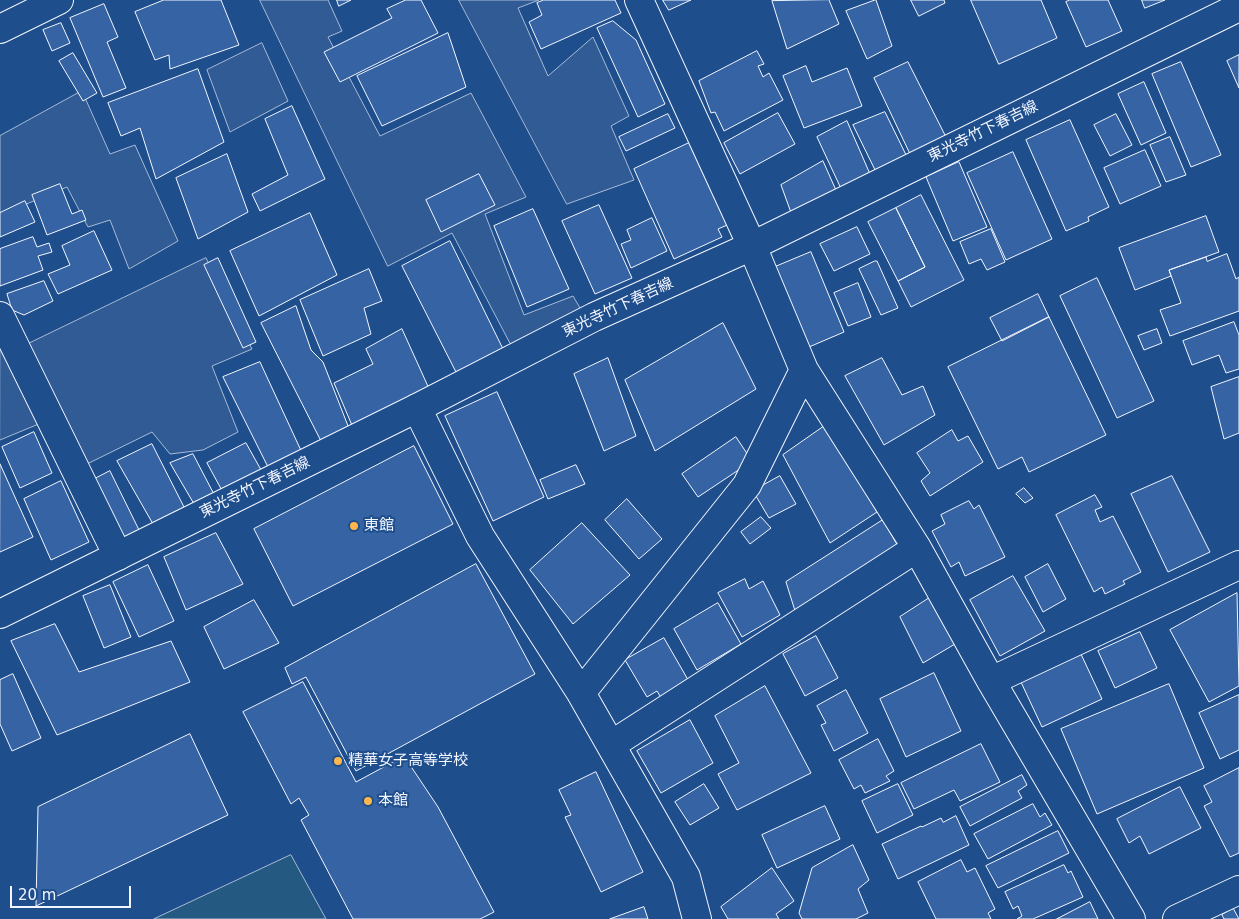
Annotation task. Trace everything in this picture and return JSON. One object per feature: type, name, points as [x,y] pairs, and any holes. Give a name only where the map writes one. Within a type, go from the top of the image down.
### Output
[{"type":"street","points":[[0,29],[59,0]]},
{"type":"street","points":[[639,0],[752,246],[804,370],[917,548],[991,681],[1131,919]]},
{"type":"street","name":"東光寺竹下春吉線","points":[[0,614],[417,408],[594,317],[752,246],[1239,8]]},
{"type":"street","points":[[0,316],[118,556]]},
{"type":"street","points":[[581,693],[747,485],[804,370]]},
{"type":"street","points":[[417,408],[480,536],[581,693],[686,877],[697,919]]},
{"type":"street","points":[[611,745],[917,548]]},
{"type":"street","points":[[991,681],[1239,565]]},
{"type":"street","points":[[1177,919],[1239,890]]},
{"type":"shaded area","points":[[260,0],[328,0],[342,31],[328,37],[380,136],[471,93],[526,197],[485,214],[524,315],[573,296],[583,313],[513,349],[452,233],[388,266]]},
{"type":"shaded area","points":[[459,0],[539,0],[518,8],[548,76],[593,37],[629,116],[611,126],[634,180],[567,204]]},
{"type":"shaded area","points":[[262,43],[288,101],[230,132],[207,70]]},
{"type":"shaded area","points":[[82,91],[110,154],[135,145],[178,241],[129,269],[110,220],[88,227],[67,187],[0,215],[0,136]]},
{"type":"shaded area","points":[[206,258],[252,349],[212,366],[238,432],[203,450],[170,454],[152,432],[87,464],[26,345]]},
{"type":"shaded area","points":[[0,339],[41,423],[0,440]]},
{"type":"shaded area","points":[[291,855],[326,919],[154,919]]},
{"type":"building","points":[[164,0],[221,0],[239,45],[170,69],[169,55],[155,60],[135,12]]},
{"type":"building","points":[[337,0],[351,0],[339,6]]},
{"type":"building","points":[[406,0],[421,0],[438,33],[340,82],[324,52],[392,18],[387,9]]},
{"type":"building","points":[[544,0],[615,0],[621,13],[541,49],[529,22],[542,15],[537,3]]},
{"type":"building","points":[[663,0],[691,0],[669,10]]},
{"type":"building","points":[[829,0],[839,24],[787,49],[772,1]]},
{"type":"building","points":[[876,0],[892,46],[867,59],[846,11]]},
{"type":"building","points":[[911,0],[944,0],[945,3],[919,16]]},
{"type":"building","points":[[971,0],[1041,0],[1057,38],[999,64]]},
{"type":"building","points":[[1070,0],[1108,0],[1122,31],[1086,47],[1066,2]]},
{"type":"building","points":[[1142,0],[1165,0],[1145,8]]},
{"type":"building","points":[[104,4],[118,37],[107,42],[126,88],[103,97],[70,18]]},
{"type":"building","points":[[613,21],[636,40],[665,104],[638,117],[597,28]]},
{"type":"building","points":[[61,23],[70,43],[52,51],[43,30]]},
{"type":"building","points":[[448,33],[466,87],[382,126],[357,76]]},
{"type":"building","points":[[757,51],[764,64],[758,66],[763,77],[769,73],[783,100],[724,131],[715,112],[711,113],[699,81]]},
{"type":"building","points":[[73,53],[97,93],[83,101],[59,61]]},
{"type":"building","points":[[1239,55],[1239,88],[1227,61]]},
{"type":"building","points":[[908,62],[947,139],[911,156],[874,78]]},
{"type":"building","points":[[1181,62],[1221,155],[1191,167],[1152,74]]},
{"type":"building","points":[[806,66],[812,82],[847,68],[862,106],[804,128],[783,76]]},
{"type":"building","points":[[198,69],[224,142],[156,179],[140,128],[121,136],[108,103]]},
{"type":"building","points":[[1144,82],[1166,133],[1141,145],[1118,94]]},
{"type":"building","points":[[292,106],[325,179],[260,211],[252,194],[288,175],[265,119]]},
{"type":"building","points":[[885,112],[909,161],[878,176],[853,125]]},
{"type":"building","points":[[778,113],[795,144],[740,174],[724,143]]},
{"type":"building","points":[[668,114],[675,128],[626,151],[619,137]]},
{"type":"building","points":[[1116,114],[1132,145],[1110,156],[1094,125]]},
{"type":"building","points":[[1070,120],[1109,207],[1088,217],[1089,221],[1066,231],[1026,140]]},
{"type":"building","points":[[847,121],[873,181],[844,195],[817,137]]},
{"type":"building","points":[[1170,137],[1186,175],[1166,182],[1150,145]]},
{"type":"building","points":[[689,143],[727,225],[718,229],[722,237],[674,259],[634,169]]},
{"type":"building","points":[[1145,150],[1161,186],[1120,204],[1104,168]]},
{"type":"building","points":[[1013,152],[1052,239],[1006,260],[967,173]]},
{"type":"building","points":[[227,154],[248,212],[198,239],[176,178]]},
{"type":"building","points":[[823,161],[839,197],[793,218],[781,185]]},
{"type":"building","points":[[959,162],[987,227],[953,241],[926,177]]},
{"type":"building","points":[[479,174],[495,205],[441,232],[426,200]]},
{"type":"building","points":[[60,184],[72,214],[82,210],[86,220],[47,235],[32,195]]},
{"type":"building","points":[[921,195],[964,280],[911,307],[898,281],[925,267],[896,208]]},
{"type":"building","points":[[25,201],[35,222],[0,237],[0,213]]},
{"type":"building","points":[[599,205],[632,278],[595,294],[562,221]]},
{"type":"building","points":[[896,208],[925,267],[898,281],[868,222]]},
{"type":"building","points":[[533,209],[569,289],[527,307],[494,226]]},
{"type":"building","points":[[310,213],[337,275],[259,316],[230,251]]},
{"type":"building","points":[[1206,216],[1219,252],[1169,270],[1171,276],[1135,290],[1119,248]]},
{"type":"building","points":[[652,218],[667,251],[631,268],[621,244],[631,240],[627,230]]},
{"type":"building","points":[[857,227],[870,254],[834,271],[820,244]]},
{"type":"building","points":[[991,229],[1005,262],[987,270],[981,259],[969,264],[960,242]]},
{"type":"building","points":[[94,231],[112,270],[58,294],[48,274],[70,265],[62,246]]},
{"type":"building","points":[[33,237],[37,247],[49,243],[52,252],[38,256],[43,270],[0,286],[0,249]]},
{"type":"building","points":[[450,241],[504,351],[457,374],[402,266]]},
{"type":"building","points":[[811,252],[844,332],[809,347],[775,267]]},
{"type":"building","points":[[1227,254],[1236,279],[1239,277],[1239,311],[1170,336],[1160,310],[1181,303],[1169,270],[1206,257],[1207,261]]},
{"type":"building","points":[[218,258],[256,342],[243,348],[204,265]]},
{"type":"building","points":[[877,261],[898,308],[881,315],[859,269]]},
{"type":"building","points":[[369,269],[382,301],[364,308],[371,334],[323,356],[300,300]]},
{"type":"building","points":[[1097,278],[1154,401],[1117,418],[1060,296]]},
{"type":"building","points":[[44,281],[53,301],[24,315],[12,310],[7,294]]},
{"type":"building","points":[[858,283],[871,317],[848,326],[834,293]]},
{"type":"building","points":[[1038,294],[1049,317],[1002,341],[990,318]]},
{"type":"building","points":[[296,306],[311,350],[323,362],[350,431],[322,443],[261,323]]},
{"type":"building","points":[[1049,317],[1106,435],[1029,472],[1022,457],[998,469],[948,367]]},
{"type":"building","points":[[1234,322],[1239,335],[1239,369],[1226,373],[1219,355],[1192,365],[1183,341]]},
{"type":"building","points":[[723,323],[756,389],[655,451],[625,380]]},
{"type":"building","points":[[402,329],[431,393],[354,430],[334,383],[373,364],[366,349]]},
{"type":"building","points":[[1157,329],[1162,343],[1144,350],[1138,336]]},
{"type":"building","points":[[608,358],[636,436],[604,451],[574,374]]},
{"type":"building","points":[[882,358],[902,395],[923,386],[935,415],[884,445],[845,376]]},
{"type":"building","points":[[260,362],[304,457],[272,475],[223,377]]},
{"type":"building","points":[[1239,377],[1239,433],[1224,439],[1211,387]]},
{"type":"building","points":[[497,392],[544,497],[493,521],[445,416]]},
{"type":"building","points":[[826,425],[877,512],[830,543],[783,455]]},
{"type":"building","points":[[952,430],[958,441],[968,436],[983,462],[930,496],[921,481],[930,473],[917,453]]},
{"type":"building","points":[[34,432],[52,473],[20,488],[2,447]]},
{"type":"building","points":[[736,437],[752,461],[698,497],[682,474]]},
{"type":"building","points":[[246,443],[265,477],[225,496],[207,463]]},
{"type":"building","points":[[152,444],[185,509],[153,524],[117,461]]},
{"type":"building","name":"東館","points":[[414,446],[453,524],[293,606],[254,529]]},
{"type":"building","points":[[193,454],[217,500],[197,509],[170,463]]},
{"type":"building","points":[[0,464],[33,537],[0,552]]},
{"type":"building","points":[[576,465],[585,484],[548,499],[540,480]]},
{"type":"building","points":[[110,471],[140,532],[116,544],[87,483]]},
{"type":"building","points":[[780,476],[796,504],[769,518],[753,491]]},
{"type":"building","points":[[1172,476],[1210,552],[1168,572],[1131,494]]},
{"type":"building","points":[[61,481],[89,542],[51,560],[24,499]]},
{"type":"building","points":[[1024,488],[1033,498],[1025,503],[1016,494]]},
{"type":"building","points":[[1095,495],[1102,507],[1095,510],[1100,522],[1113,516],[1141,572],[1123,581],[1125,584],[1105,594],[1102,587],[1094,592],[1056,515]]},
{"type":"building","points":[[627,499],[662,539],[639,559],[605,520]]},
{"type":"building","points":[[969,501],[974,509],[979,505],[1005,557],[965,576],[959,562],[951,567],[932,531],[945,524],[941,515]]},
{"type":"building","points":[[761,517],[771,528],[750,544],[741,532]]},
{"type":"building","points":[[883,520],[899,548],[796,614],[786,582]]},
{"type":"building","points":[[582,523],[630,575],[573,624],[530,570]]},
{"type":"building","points":[[216,533],[243,584],[186,610],[164,557]]},
{"type":"building","points":[[476,564],[535,674],[356,771],[306,677],[292,684],[285,668]]},
{"type":"building","points":[[1048,564],[1066,599],[1043,612],[1025,577]]},
{"type":"building","points":[[148,565],[174,621],[139,637],[113,582]]},
{"type":"building","points":[[1013,576],[1045,631],[1000,656],[970,600]]},
{"type":"building","points":[[745,579],[749,589],[763,581],[780,615],[742,637],[718,593]]},
{"type":"building","points":[[110,585],[131,637],[104,648],[83,596]]},
{"type":"building","points":[[1237,593],[1239,686],[1209,702],[1170,630]]},
{"type":"building","points":[[934,595],[960,641],[923,663],[900,617]]},
{"type":"building","points":[[254,600],[279,643],[224,669],[204,627]]},
{"type":"building","points":[[718,603],[741,644],[697,670],[674,629]]},
{"type":"building","points":[[55,624],[79,672],[171,641],[190,682],[57,735],[11,641]]},
{"type":"building","points":[[1140,632],[1157,668],[1115,688],[1098,651]]},
{"type":"building","points":[[816,636],[838,678],[805,696],[783,654]]},
{"type":"building","points":[[664,638],[691,685],[663,701],[657,691],[647,697],[625,660]]},
{"type":"building","points":[[1080,652],[1102,699],[1042,727],[1020,680]]},
{"type":"building","points":[[934,673],[961,731],[906,757],[880,699]]},
{"type":"building","points":[[13,674],[41,738],[12,751],[0,724],[0,680]]},
{"type":"building","name":"本館","points":[[303,682],[356,782],[404,756],[438,807],[494,912],[480,919],[353,919],[301,820],[309,815],[299,798],[291,804],[243,712]]},
{"type":"building","points":[[1169,684],[1204,768],[1097,814],[1061,729]]},
{"type":"building","points":[[765,686],[811,773],[737,810],[718,774],[739,763],[715,716]]},
{"type":"building","points":[[846,690],[868,733],[834,751],[821,725],[826,723],[817,706]]},
{"type":"building","points":[[1239,695],[1239,750],[1220,759],[1199,713]]},
{"type":"building","points":[[690,720],[713,763],[661,793],[637,751]]},
{"type":"building","points":[[190,734],[228,815],[36,906],[38,807]]},
{"type":"building","points":[[878,739],[894,771],[886,776],[890,781],[865,793],[861,785],[854,789],[839,760]]},
{"type":"building","points":[[981,744],[1000,782],[960,801],[954,790],[914,809],[901,783]]},
{"type":"building","points":[[1239,768],[1239,853],[1230,857],[1204,806],[1212,802],[1204,786]]},
{"type":"building","points":[[596,772],[643,872],[601,892],[565,817],[571,815],[559,790]]},
{"type":"building","points":[[1022,775],[1027,785],[1018,791],[1022,798],[970,826],[960,807]]},
{"type":"building","points":[[704,784],[719,808],[690,825],[675,802]]},
{"type":"building","points":[[898,784],[913,815],[877,833],[862,801]]},
{"type":"building","points":[[1180,787],[1201,828],[1149,854],[1140,836],[1129,843],[1117,819]]},
{"type":"building","points":[[1033,804],[1040,817],[1045,813],[1052,825],[988,859],[974,834]]},
{"type":"building","points":[[825,806],[840,839],[777,868],[762,835]]},
{"type":"building","points":[[956,816],[969,845],[898,879],[882,844],[941,818],[943,822]]},
{"type":"building","points":[[1058,831],[1069,853],[998,888],[986,866]]},
{"type":"building","points":[[853,845],[869,880],[858,889],[868,913],[856,919],[802,919],[799,913],[812,868]]},
{"type":"building","points":[[961,860],[967,872],[975,868],[995,909],[988,913],[991,919],[936,919],[918,882]]},
{"type":"building","points":[[1064,865],[1068,873],[1071,871],[1083,897],[1033,919],[1017,919],[1022,916],[1018,906],[1013,909],[1005,892]]},
{"type":"building","points":[[772,868],[794,901],[776,914],[779,919],[728,919],[721,907]]},
{"type":"building","points":[[1090,902],[1098,919],[1057,919]]},
{"type":"building","points":[[644,907],[648,919],[610,919]]},
{"type":"building","points":[[1233,908],[1239,919],[1224,919],[1222,915]]},
{"type":"place","name":"東館","points":[[354,526]]},
{"type":"place","name":"精華女子高等学校","points":[[338,761]]},
{"type":"place","name":"本館","points":[[368,801]]}]
